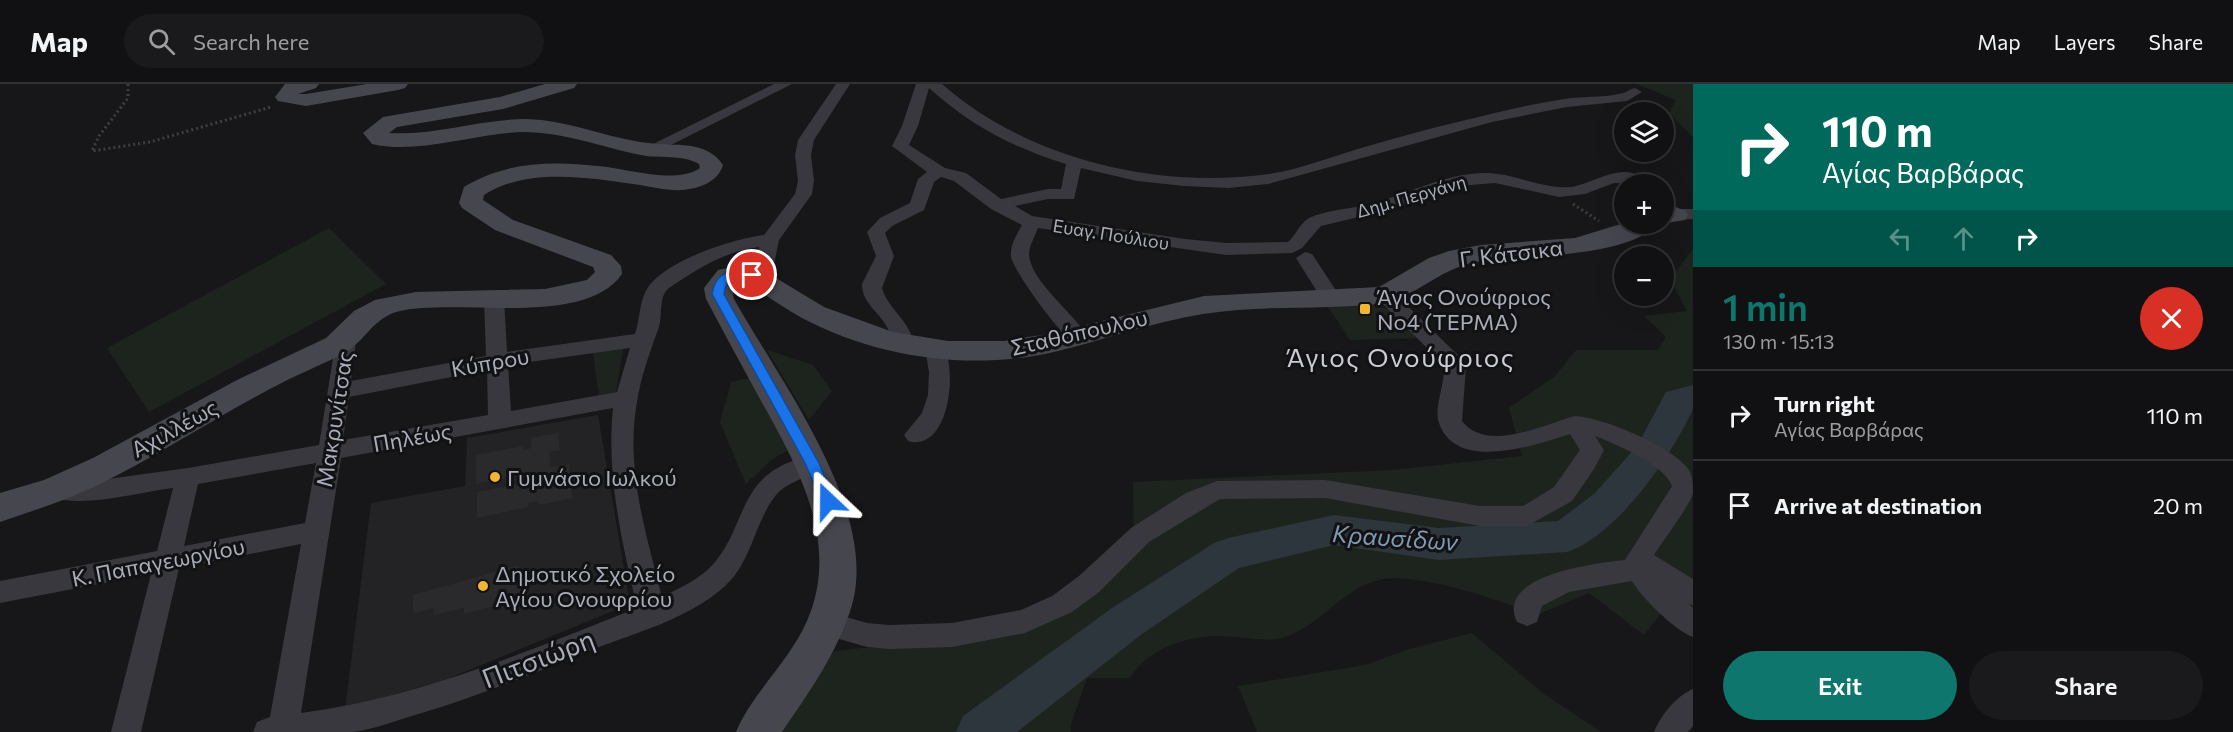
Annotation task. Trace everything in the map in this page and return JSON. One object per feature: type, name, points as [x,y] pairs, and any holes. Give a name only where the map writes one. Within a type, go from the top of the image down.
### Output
[{"type":"street","points":[[309,84],[288,91],[285,97],[292,100],[309,100],[398,84]]},
{"type":"street","points":[[567,84],[510,101],[391,122],[374,133],[380,139],[395,140],[500,126],[541,126],[567,129],[649,150],[785,84]]},
{"type":"street","points":[[758,732],[797,673],[825,623],[838,586],[839,553],[828,501],[812,463],[718,294],[720,282],[727,276],[741,273],[752,275],[766,262],[770,240],[803,194],[806,181],[803,155],[806,140],[843,84]]},
{"type":"street","name":"Ευαγ. Πούλιου","points":[[924,84],[901,147],[939,172],[960,177],[1015,216],[1032,222],[1209,248],[1301,251]]},
{"type":"street","points":[[933,84],[948,101],[988,128],[1040,151],[1074,162],[1179,179],[1255,181],[1552,105],[1627,97],[1635,92]]},
{"type":"street","name":"Μακρυνίτσας","points":[[275,731],[316,531],[346,340],[362,320],[394,304],[422,299],[561,297],[586,292],[601,285],[609,274],[608,266],[602,261],[504,225],[474,207],[470,196],[477,188],[493,180],[528,172],[603,174],[678,183],[698,180],[710,171],[709,161],[701,155],[649,150]]},
{"type":"street","points":[[997,205],[1048,194],[1068,195],[1074,162]]},
{"type":"street","points":[[901,342],[900,330],[877,302],[872,289],[873,279],[885,256],[876,232],[886,222],[918,206],[926,179],[939,172]]},
{"type":"street","name":"Δημ. Περγάνη","points":[[1301,251],[1315,222],[1375,208],[1454,182],[1495,178],[1558,192],[1576,191],[1598,181],[1614,178]]},
{"type":"street","points":[[1032,222],[1020,253],[1020,260],[1077,335]]},
{"type":"street","name":"Γ. Κάτσικα","points":[[1385,295],[1398,290],[1430,268],[1455,258],[1584,244],[1615,234]]},
{"type":"street","points":[[652,614],[622,489],[620,442],[635,357],[652,316],[653,295],[662,284],[717,250],[770,240]]},
{"type":"street","points":[[1301,251],[1331,298]]},
{"type":"street","name":"Σταθόπουλου","points":[[752,275],[823,317],[901,342],[935,348],[1009,350],[1046,344],[1148,315],[1206,305],[1385,295]]},
{"type":"street","points":[[1385,295],[1453,361],[1454,389],[1449,419],[1453,428],[1461,435],[1478,443],[1497,444],[1575,424],[1598,426],[1677,472],[1685,487],[1638,564]]},
{"type":"street","points":[[494,299],[500,422]]},
{"type":"street","name":"Αχιλλέως","points":[[0,508],[18,500],[54,490],[156,439],[279,371],[346,340]]},
{"type":"street","name":"Κύπρου","points":[[339,391],[497,360],[642,340]]},
{"type":"street","points":[[916,435],[931,420],[938,406],[941,367],[935,348]]},
{"type":"street","name":"Πηλέως","points":[[54,490],[93,490],[188,477],[626,398]]},
{"type":"street","points":[[825,623],[867,635],[889,637],[952,634],[1025,621],[1062,604],[1089,584],[1140,535],[1195,500],[1217,490],[1325,489],[1480,516],[1527,516],[1563,494],[1586,464],[1592,450],[1575,424]]},
{"type":"street","name":"Πιτσιώρη","points":[[275,731],[349,720],[418,702],[516,668],[652,614],[701,588],[722,572],[735,553],[764,492],[781,477],[812,463]]},
{"type":"street","points":[[126,732],[188,477]]},
{"type":"street","name":"Κ. Παπαγεωργίου","points":[[0,592],[316,531]]},
{"type":"street","points":[[1638,564],[1647,583],[1693,625]]},
{"type":"street","points":[[1527,614],[1529,600],[1550,587],[1638,564],[1665,573],[1693,594]]},
{"type":"street","points":[[1669,732],[1693,703]]},
{"type":"path","points":[[128,84],[128,98],[99,136],[92,151],[108,151],[184,132],[292,100]]},
{"type":"path","points":[[1558,192],[1614,220]]},
{"type":"shaded area","points":[[1637,84],[1693,84],[1693,137],[1674,119],[1675,100]]},
{"type":"shaded area","points":[[329,228],[386,284],[149,412],[107,348]]},
{"type":"shaded area","points":[[1693,249],[1693,623],[1662,612],[1644,635],[1589,593],[1537,615],[1450,587],[1414,580],[1381,579],[1354,591],[1293,634],[1276,639],[1221,636],[1195,638],[1157,652],[1137,668],[1130,678],[1087,678],[1071,724],[1071,732],[768,732],[830,652],[861,648],[904,647],[1001,635],[1134,550],[1133,482],[1393,470],[1522,456],[1509,408],[1555,376],[1576,350],[1658,350],[1666,337],[1644,316],[1687,311],[1674,287],[1674,274]]},
{"type":"shaded area","points":[[1323,299],[1361,301],[1391,310],[1419,338],[1350,340]]},
{"type":"shaded area","points":[[623,349],[616,392],[599,395],[593,353]]},
{"type":"shaded area","points":[[767,350],[813,365],[832,391],[809,420]]},
{"type":"shaded area","points":[[754,377],[790,449],[771,460],[746,484],[720,422],[731,382]]},
{"type":"shaded area","points":[[598,415],[630,604],[447,679],[345,709],[371,503],[465,486],[467,438]]},
{"type":"shaded area","points":[[1472,633],[1544,694],[1601,732],[1257,732],[1238,686],[1365,665],[1406,650]]},
{"type":"building","name":"Γυμνάσιο Ιωλκού","points":[[558,433],[560,450],[549,452],[551,467],[569,464],[572,498],[539,505],[538,501],[528,503],[528,507],[477,518],[477,492],[534,481],[534,473],[476,484],[476,455],[523,446],[523,450],[532,448],[531,438]]},
{"type":"building","name":"Δημοτικό Σχολείο Αγίου Ονουφρίου","points":[[519,565],[522,599],[464,614],[464,608],[434,615],[434,608],[413,613],[413,595]]},
{"type":"waterway","name":"Κραυσίδων","points":[[980,732],[1127,621],[1228,554],[1334,530],[1439,544],[1567,536],[1608,503],[1651,454],[1678,400],[1693,397]]},
{"type":"place","name":"Άγιος Ονούφριος Νο4 (ΤΕΡΜΑ)","points":[[1365,309]]},
{"type":"place","name":"Γυμνάσιο Ιωλκού","points":[[495,477]]},
{"type":"place","name":"Δημοτικό Σχολείο Αγίου Ονουφρίου","points":[[483,586]]},
{"type":"district","name":"Άγιος Ονούφριος","points":[[1401,356]]},
{"type":"route","points":[[752,275],[741,273],[727,276],[720,282],[718,288],[720,300],[743,337],[812,463],[828,501]]}]
